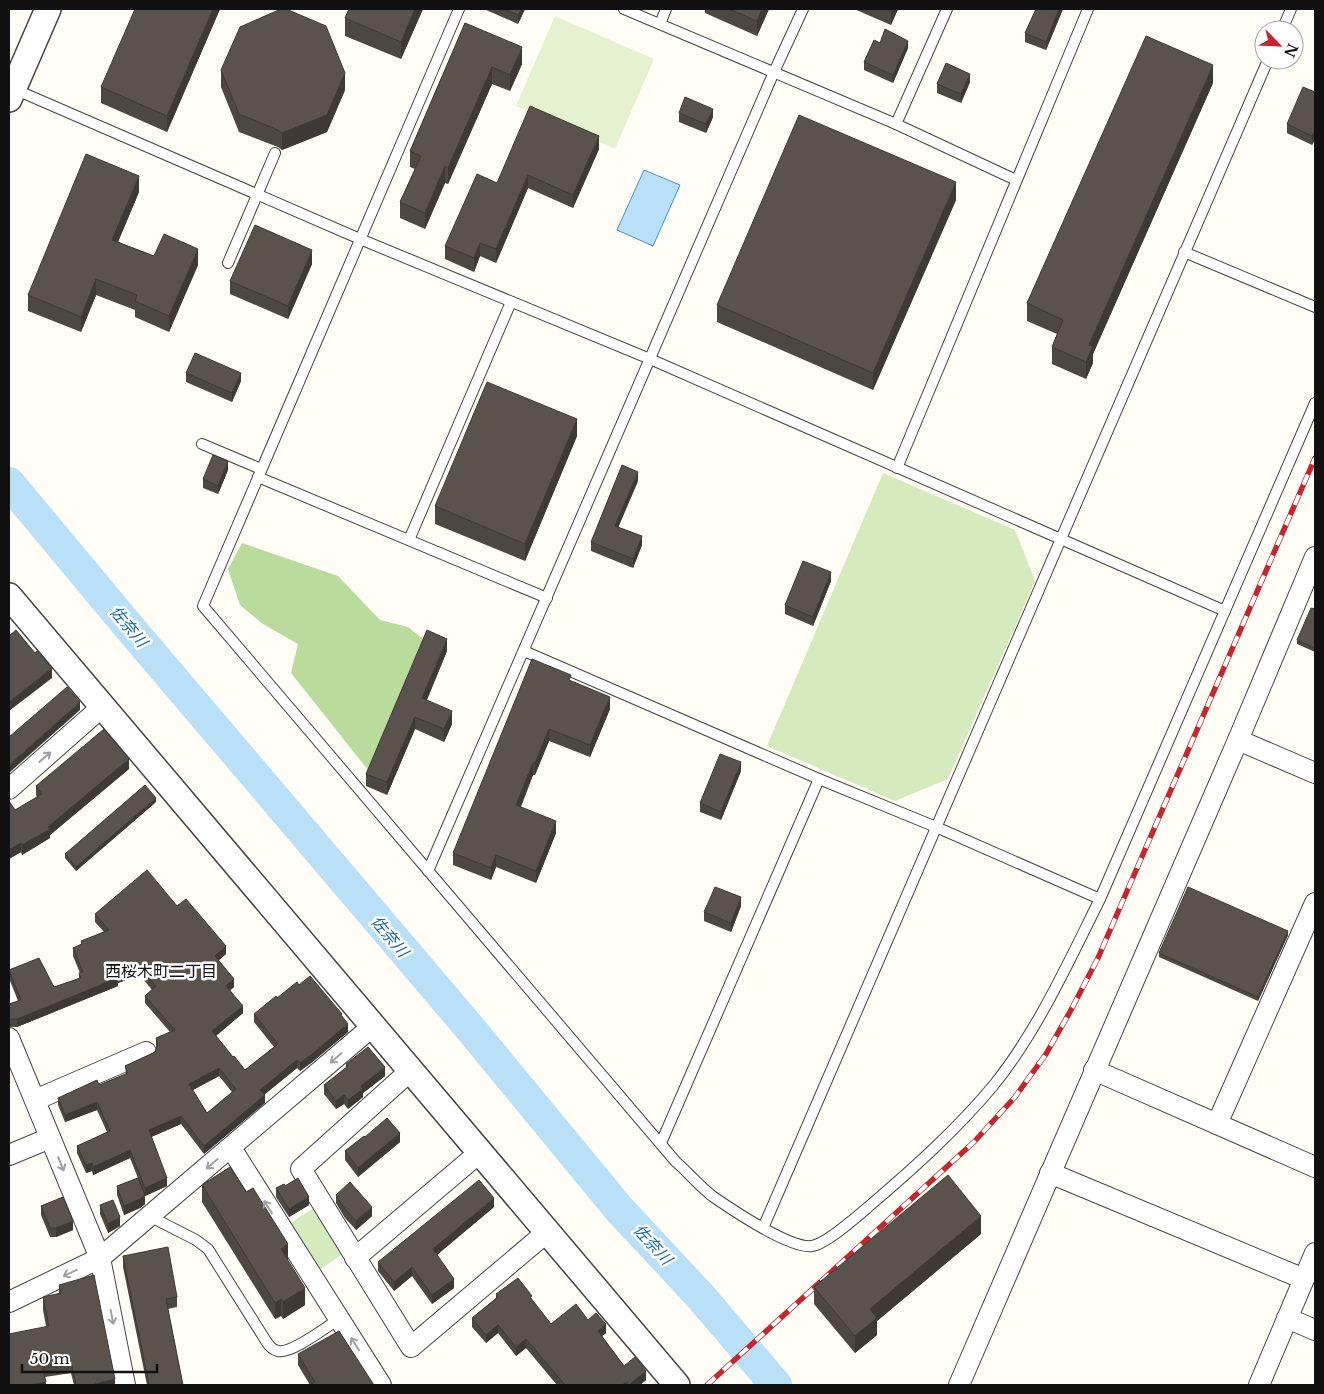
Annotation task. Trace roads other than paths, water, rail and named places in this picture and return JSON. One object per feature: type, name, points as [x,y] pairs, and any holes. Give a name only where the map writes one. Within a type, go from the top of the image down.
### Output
[{"type":"street","points":[[11,94],[48,9]]},
{"type":"street","points":[[959,1385],[1238,740],[1315,557]]},
{"type":"street","points":[[9,596],[675,1385]]},
{"type":"street","points":[[9,789],[103,706]]},
{"type":"street","points":[[1238,740],[1315,773]]},
{"type":"street","points":[[1217,1124],[1315,903]]},
{"type":"street","points":[[9,1302],[100,1258],[151,1217],[373,1026]]},
{"type":"street","points":[[9,1040],[100,1258],[125,1385]]},
{"type":"street","points":[[35,1100],[146,1052]]},
{"type":"street","points":[[1094,1070],[1315,1167]]},
{"type":"street","points":[[410,1071],[301,1169],[355,1258],[412,1346],[547,1232]]},
{"type":"street","points":[[9,1155],[50,1138]]},
{"type":"street","points":[[231,1148],[381,1385]]},
{"type":"street","points":[[355,1258],[479,1153]]},
{"type":"street","points":[[1050,1173],[1304,1279]]},
{"type":"street","points":[[1259,1385],[1315,1253]]},
{"type":"street","points":[[1287,1318],[1315,1330]]},
{"type":"lane","points":[[460,9],[202,606],[676,1162],[714,1197],[763,1228],[796,1245],[813,1246],[842,1229],[921,1162],[993,1086],[1023,1044],[1064,971],[1100,898],[1315,403]]},
{"type":"lane","points":[[624,9],[896,124],[1016,180]]},
{"type":"lane","points":[[660,24],[666,9]]},
{"type":"lane","points":[[428,871],[803,9]]},
{"type":"lane","points":[[896,124],[947,9]]},
{"type":"lane","points":[[897,468],[1088,9]]},
{"type":"lane","points":[[763,1228],[1264,70]]},
{"type":"lane","points":[[11,94],[650,359],[1225,611]]},
{"type":"lane","points":[[228,263],[275,153]]},
{"type":"lane","points":[[1184,252],[1315,307]]},
{"type":"lane","points":[[409,540],[511,302]]},
{"type":"lane","points":[[202,444],[260,473],[409,540],[547,598]]},
{"type":"lane","points":[[524,651],[819,779],[936,826],[1100,898]]},
{"type":"lane","points":[[661,1143],[819,779]]},
{"type":"lane","points":[[151,1217],[196,1240],[208,1249],[266,1341],[273,1349],[288,1351],[338,1319]]},
{"type":"water","points":[[644,170],[680,185],[653,246],[617,230]]},
{"type":"waterway","name":"佐奈川","points":[[9,483],[469,1027],[619,1209],[701,1297],[776,1385]]},
{"type":"railway","points":[[707,1385],[974,1142],[1015,1097],[1046,1054],[1098,958],[1315,458]]},
{"type":"district","name":"西桜木町二丁目","points":[[161,971]]}]
